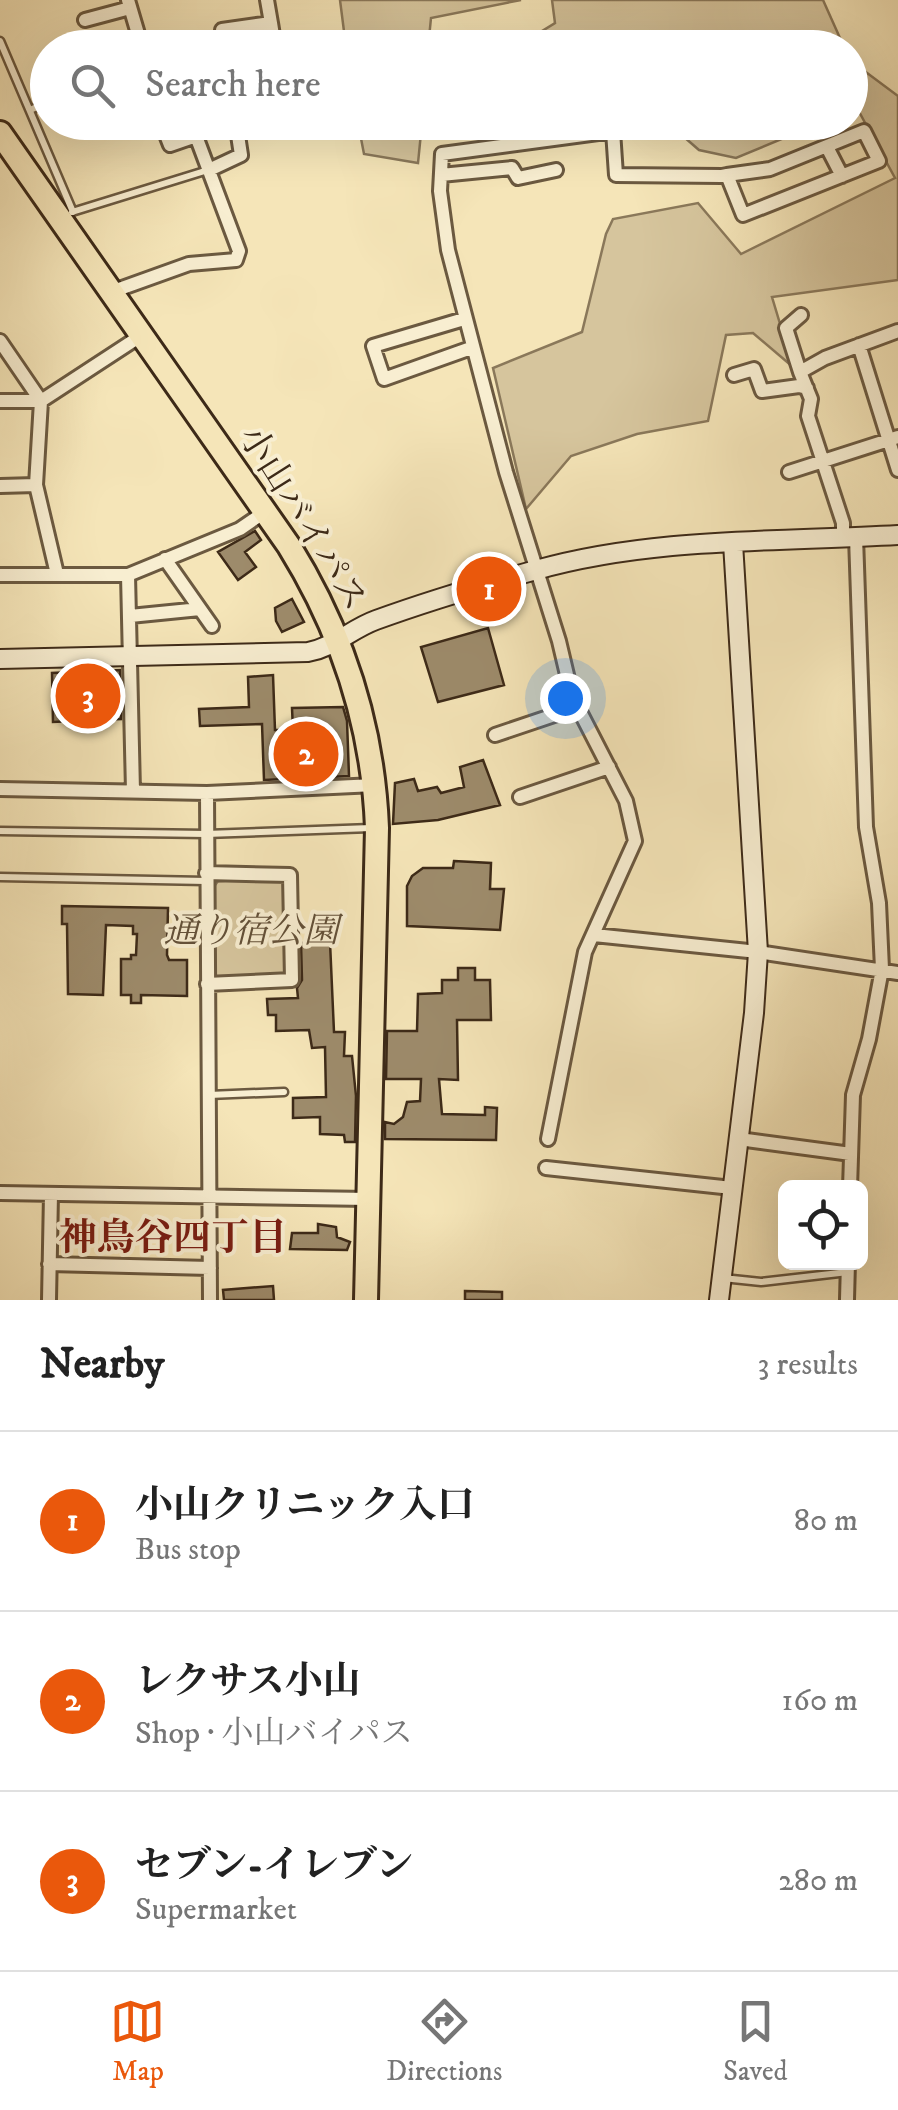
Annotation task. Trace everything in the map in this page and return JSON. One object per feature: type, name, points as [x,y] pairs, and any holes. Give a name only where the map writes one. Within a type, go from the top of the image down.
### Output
[{"type":"highway","name":"小山バイパス","points":[[0,134],[66,214],[111,292],[266,511],[310,580],[340,642],[367,732],[377,828],[366,1300]]},
{"type":"street","points":[[267,0],[272,30]]},
{"type":"street","points":[[85,20],[129,4],[137,30]]},
{"type":"street","points":[[222,30],[271,22]]},
{"type":"street","points":[[727,175],[743,215],[879,161],[868,139]]},
{"type":"street","points":[[111,292],[189,264],[236,260],[240,251],[198,140]]},
{"type":"street","points":[[210,170],[241,156],[239,140]]},
{"type":"street","points":[[546,140],[442,154],[441,175],[448,250],[472,348],[578,707],[626,801],[635,841],[585,952],[548,1138]]},
{"type":"street","points":[[614,140],[616,175],[727,175],[770,169],[841,140]]},
{"type":"street","points":[[826,146],[842,176]]},
{"type":"street","points":[[441,175],[512,168],[518,178],[556,170]]},
{"type":"street","points":[[802,315],[786,328],[811,399],[808,416],[850,538],[866,828],[879,903],[882,969],[869,1039],[852,1095],[850,1180]]},
{"type":"street","points":[[464,320],[373,346],[384,379],[472,348]]},
{"type":"street","points":[[800,372],[825,358],[898,332]]},
{"type":"street","points":[[0,401],[41,400],[142,335]]},
{"type":"street","points":[[0,341],[41,400],[36,486],[57,574]]},
{"type":"street","points":[[860,345],[893,439],[898,470]]},
{"type":"street","points":[[734,375],[754,369],[762,391],[806,388]]},
{"type":"street","points":[[788,472],[893,439]]},
{"type":"street","points":[[0,486],[36,486]]},
{"type":"street","points":[[0,575],[128,575],[240,530],[266,511]]},
{"type":"street","points":[[0,660],[308,652],[340,642],[371,622],[537,570],[633,549],[898,535]]},
{"type":"street","points":[[719,1300],[758,952],[733,542]]},
{"type":"street","points":[[165,559],[212,626]]},
{"type":"street","points":[[128,575],[133,790]]},
{"type":"street","points":[[130,616],[200,609]]},
{"type":"street","points":[[494,735],[578,707]]},
{"type":"street","points":[[520,797],[609,767]]},
{"type":"street","points":[[0,789],[207,793],[375,785]]},
{"type":"street","points":[[207,793],[210,1300]]},
{"type":"street","points":[[206,877],[290,875],[292,980],[207,984]]},
{"type":"street","points":[[594,934],[898,972]]},
{"type":"street","points":[[739,1139],[851,1154]]},
{"type":"street","points":[[546,1168],[732,1188]]},
{"type":"street","points":[[0,1193],[369,1199]]},
{"type":"street","points":[[49,1300],[51,1194]]},
{"type":"street","points":[[49,1264],[210,1268]]},
{"type":"street","points":[[847,1300],[848,1270]]},
{"type":"lane","points":[[0,41],[30,110]]},
{"type":"lane","points":[[40,140],[66,214],[210,170]]},
{"type":"lane","points":[[0,831],[206,834],[377,828]]},
{"type":"lane","points":[[0,877],[206,877]]},
{"type":"lane","points":[[208,1095],[284,1092]]},
{"type":"lane","points":[[722,1278],[761,1282],[831,1270]]},
{"type":"green space","points":[[340,0],[521,0],[431,18],[430,30],[344,30]]},
{"type":"green space","points":[[552,0],[823,0],[836,30],[544,30],[555,23]]},
{"type":"green space","points":[[868,74],[898,96],[898,280],[772,297],[793,367],[753,333],[726,335],[708,421],[637,434],[571,456],[526,509],[493,368],[582,332],[613,219],[698,203],[741,254],[895,178],[868,128]]},
{"type":"green space","points":[[361,140],[420,140],[418,163],[364,154]]},
{"type":"green space","points":[[688,140],[779,140],[736,158],[699,150]]},
{"type":"green space","name":"通り宿公園","points":[[281,879],[286,883],[289,973],[285,978],[220,980],[212,975],[213,888],[218,881]]},
{"type":"building","points":[[255,531],[261,540],[245,552],[256,567],[238,580],[218,552]]},
{"type":"building","points":[[292,599],[304,622],[282,632],[275,608]]},
{"type":"building","points":[[488,628],[504,685],[438,702],[421,647]]},
{"type":"building","points":[[120,670],[121,719],[53,722],[52,673]]},
{"type":"building","points":[[273,675],[275,730],[293,730],[292,708],[343,707],[349,776],[264,780],[262,724],[200,726],[199,709],[249,707],[248,677]]},
{"type":"building","points":[[483,760],[500,805],[438,820],[393,824],[395,783],[414,779],[418,791],[437,787],[441,793],[464,787],[460,767]]},
{"type":"building","points":[[454,861],[491,863],[490,889],[504,889],[500,930],[407,926],[407,886],[412,876],[423,868],[453,868]]},
{"type":"building","points":[[62,906],[168,908],[167,955],[169,960],[187,960],[187,996],[141,995],[141,1003],[131,1003],[131,995],[121,995],[121,959],[136,955],[137,934],[133,934],[133,926],[106,925],[103,995],[68,994],[67,924],[62,924]]},
{"type":"building","points":[[330,942],[334,1032],[345,1032],[344,1056],[352,1056],[355,1142],[345,1142],[344,1135],[320,1134],[320,1117],[293,1118],[293,1098],[326,1097],[325,1047],[312,1048],[309,1030],[276,1031],[276,1015],[268,1015],[267,999],[298,998],[297,988],[302,980],[301,943]]},
{"type":"building","points":[[458,968],[475,968],[475,980],[490,980],[491,1020],[457,1020],[458,1080],[439,1079],[442,1114],[485,1115],[485,1107],[497,1108],[496,1140],[385,1139],[385,1122],[394,1124],[403,1117],[407,1102],[420,1101],[421,1079],[386,1079],[387,1031],[417,1031],[418,994],[442,993],[442,980],[458,980]]},
{"type":"building","points":[[318,1224],[336,1227],[337,1237],[350,1242],[347,1250],[290,1249],[292,1233],[318,1233]]},
{"type":"building","points":[[273,1286],[274,1300],[224,1300],[223,1290]]},
{"type":"building","points":[[465,1291],[502,1292],[502,1300],[465,1300]]},
{"type":"place","name":"小山クリニック入口","points":[[489,589]]},
{"type":"place","name":"セブン-イレブン","points":[[88,696]]},
{"type":"place","name":"レクサス小山","points":[[306,754]]},
{"type":"district","name":"神鳥谷四丁目","points":[[173,1237]]}]
